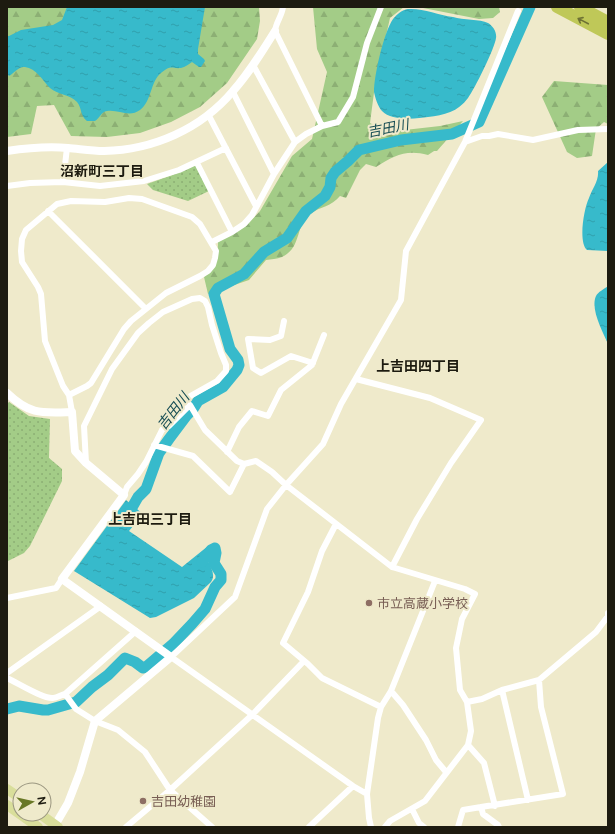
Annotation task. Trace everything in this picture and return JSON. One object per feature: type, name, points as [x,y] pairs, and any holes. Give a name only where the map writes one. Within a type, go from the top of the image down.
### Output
[{"type":"highway","points":[[558,7],[608,34]]},
{"type":"highway","points":[[580,7],[608,22]]},
{"type":"main road","points":[[7,805],[38,827]]},
{"type":"street","points":[[7,151],[29,148],[67,148],[102,151],[117,150],[142,146],[170,137],[209,116],[233,92],[253,65],[274,31],[283,7]]},
{"type":"street","points":[[212,242],[244,224],[252,215],[274,174],[295,142],[306,134],[322,126],[338,122],[353,97],[367,43],[380,7]]},
{"type":"street","points":[[56,826],[68,803],[80,772],[95,721],[171,657],[235,597],[268,509],[286,485],[323,444],[341,404],[401,300],[406,251],[465,142],[518,11]]},
{"type":"street","points":[[274,31],[322,126]]},
{"type":"street","points":[[253,65],[295,142]]},
{"type":"street","points":[[233,92],[274,174]]},
{"type":"street","points":[[209,116],[256,206]]},
{"type":"street","points":[[465,142],[482,136],[498,134],[533,140],[578,130],[608,129]]},
{"type":"street","points":[[63,182],[67,148]]},
{"type":"street","points":[[7,186],[30,183],[63,182],[100,186],[144,181],[197,163],[226,148]]},
{"type":"street","points":[[197,163],[232,232]]},
{"type":"street","points":[[69,394],[91,383],[124,329],[145,308],[166,293],[208,271],[213,265],[216,250],[200,224],[192,217],[142,199],[129,198],[105,202],[71,201],[57,204],[26,230],[22,239],[22,262],[41,294],[45,341],[64,386],[69,394],[76,451],[86,463],[124,495]]},
{"type":"street","points":[[48,211],[145,308]]},
{"type":"street","points":[[7,598],[56,588],[124,495],[127,487],[146,462],[162,430],[174,411],[185,399],[217,381],[226,371],[226,365],[205,301],[200,298],[192,299],[164,312],[138,333],[112,369],[84,426],[86,463]]},
{"type":"street","points":[[284,321],[281,336],[270,340],[248,339],[253,368],[261,373],[291,356],[313,363]]},
{"type":"street","points":[[227,452],[239,427],[252,411],[268,416],[281,390],[312,365],[324,335]]},
{"type":"street","points":[[356,379],[430,398],[481,420],[451,463],[417,519],[392,567]]},
{"type":"street","points":[[8,396],[25,408],[36,412],[72,412]]},
{"type":"street","points":[[162,430],[169,426],[190,405],[206,430],[237,461],[244,464],[256,461],[392,567],[465,589],[475,594],[462,619],[456,648],[460,690],[467,702],[471,731],[468,745],[425,801],[390,821],[385,827]]},
{"type":"street","points":[[154,445],[193,456],[230,492],[244,464]]},
{"type":"street","points":[[336,524],[322,551],[308,592],[283,644],[322,678],[381,707]]},
{"type":"street","points":[[62,579],[252,715],[353,786],[367,794]]},
{"type":"street","points":[[371,827],[367,794],[378,718],[381,707],[391,691],[435,581]]},
{"type":"street","points":[[7,673],[101,606]]},
{"type":"street","points":[[467,702],[538,680],[596,632],[608,616],[608,613]]},
{"type":"street","points":[[7,678],[29,688],[43,697],[54,698],[65,694],[136,631]]},
{"type":"street","points":[[126,827],[170,790],[252,715],[304,661]]},
{"type":"street","points":[[458,827],[463,810],[563,794],[541,706],[538,680]]},
{"type":"street","points":[[502,690],[528,800]]},
{"type":"street","points":[[391,691],[403,705],[426,740],[436,760],[446,772]]},
{"type":"street","points":[[65,694],[76,709],[95,721],[118,730],[145,752],[170,790],[212,827]]},
{"type":"street","points":[[468,745],[484,763],[495,806]]},
{"type":"street","points":[[309,827],[353,786]]},
{"type":"street","points":[[481,808],[483,814],[499,827]]},
{"type":"street","points":[[412,809],[424,827]]},
{"type":"green space","points":[[7,7],[259,7],[260,21],[257,39],[227,83],[200,107],[171,122],[140,133],[107,137],[71,136],[54,105],[37,106],[31,134],[7,137]]},
{"type":"green space","points":[[313,7],[404,7],[390,18],[375,85],[370,123],[387,132],[440,126],[463,121],[437,151],[434,151],[428,155],[420,153],[407,153],[395,156],[376,167],[366,164],[360,170],[346,198],[340,196],[337,200],[314,211],[305,219],[293,248],[288,253],[280,258],[266,260],[249,280],[208,294],[204,277],[215,261],[218,242],[246,226],[260,211],[292,156],[312,139],[327,72],[317,49]]},
{"type":"green space","points":[[418,7],[499,7],[500,12],[493,18],[479,19]]},
{"type":"green space","points":[[554,81],[608,85],[608,124],[604,122],[596,129],[592,156],[577,158],[567,152],[542,97]]},
{"type":"green space","points":[[196,165],[209,191],[188,201],[153,190],[147,184],[175,174]]},
{"type":"green space","points":[[9,402],[29,416],[50,419],[49,458],[62,469],[62,481],[30,546],[24,553],[8,561],[7,404]]},
{"type":"water","points":[[67,7],[205,7],[198,54],[205,61],[201,67],[192,62],[181,68],[170,68],[161,73],[155,81],[147,102],[140,110],[132,113],[107,111],[95,121],[87,121],[83,117],[80,107],[74,99],[50,88],[33,70],[23,67],[9,76],[7,73],[7,36],[21,30],[53,25],[62,20]]},
{"type":"water","points":[[408,9],[485,22],[492,26],[495,31],[495,43],[475,87],[464,103],[455,110],[440,115],[423,118],[397,118],[382,111],[377,102],[374,92],[374,85],[380,54],[386,34],[393,19],[402,11]]},
{"type":"water","points":[[608,162],[608,251],[587,250],[584,246],[582,233],[585,209],[596,182],[598,171]]},
{"type":"water","points":[[608,286],[608,344],[596,314],[595,301],[596,296]]},
{"type":"water","points":[[126,500],[143,514],[129,531],[182,567],[208,546],[213,558],[208,561],[213,574],[211,582],[194,598],[156,617],[150,618],[74,571]]},
{"type":"waterway","name":"吉田川","points":[[126,518],[138,497],[146,489],[159,453],[169,439],[198,401],[223,387],[237,370],[239,365],[238,360],[230,349],[214,294],[218,288],[244,274],[264,252],[287,238],[306,211],[325,196],[330,187],[331,178],[335,172],[359,150],[401,140],[452,134],[479,122],[530,7]]},
{"type":"waterway","name":"吉田川","points":[[7,709],[19,706],[48,710],[76,702],[108,675],[125,658],[135,662],[143,668],[146,667],[173,644],[205,609],[215,587],[221,580],[221,574],[214,563],[216,553],[215,548],[211,550],[202,562]]},
{"type":"place","name":"市立高蔵小学校","points":[[369,603]]},
{"type":"place","name":"吉田幼稚園","points":[[143,801]]},
{"type":"district","name":"沼新町三丁目","points":[[102,171]]},
{"type":"district","name":"上吉田四丁目","points":[[418,366]]},
{"type":"district","name":"上吉田三丁目","points":[[150,519]]}]
